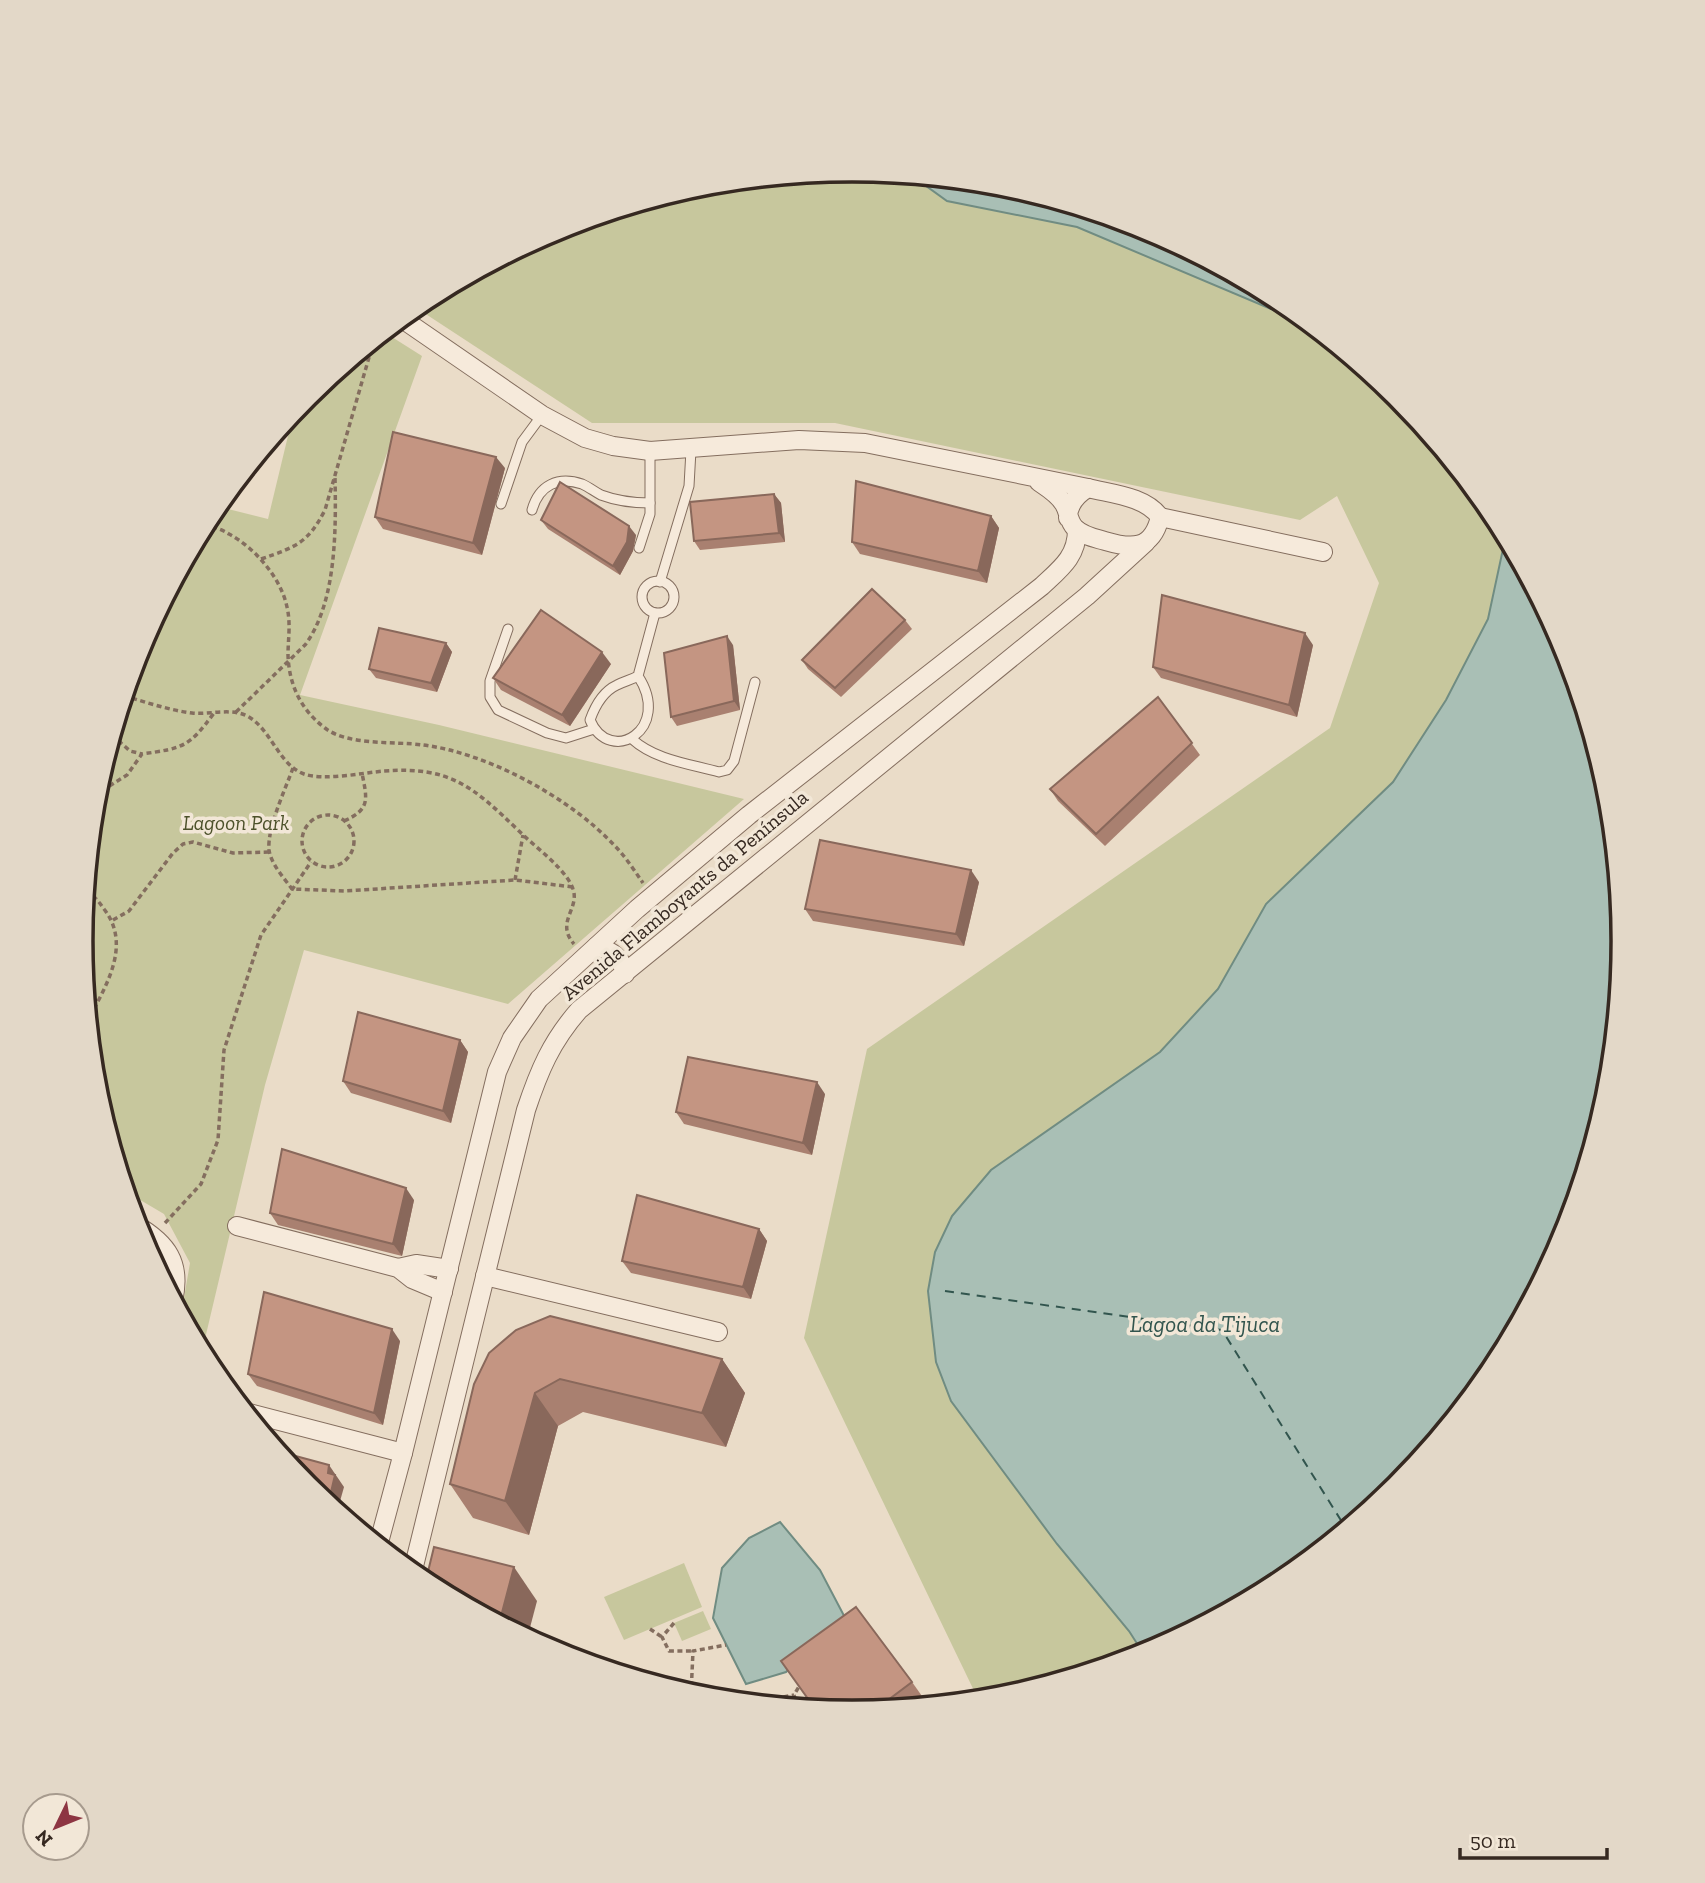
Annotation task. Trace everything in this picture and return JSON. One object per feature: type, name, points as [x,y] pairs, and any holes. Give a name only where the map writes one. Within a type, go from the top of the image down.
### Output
[{"type":"street","points":[[410,324],[542,415],[585,438],[613,446],[650,452],[799,440],[865,443],[1088,488],[1138,500],[1152,508],[1160,517],[1323,552]]},
{"type":"street","points":[[1033,478],[1053,492],[1062,502],[1073,524],[1084,534],[1123,546],[1132,547],[1146,542]]},
{"type":"street","name":"Avenida Flamboyants da Península","points":[[381,1536],[497,1072],[512,1038],[539,999],[652,896],[748,816],[1042,586],[1068,561],[1075,550],[1073,524],[1068,509],[1088,488]]},
{"type":"street","name":"Avenida Flamboyants da Península","points":[[415,1562],[526,1110],[542,1063],[562,1029],[579,1010],[1087,596],[1146,542],[1157,528],[1160,517]]},
{"type":"street","points":[[591,951],[611,951],[619,958],[625,974]]},
{"type":"street","points":[[237,1226],[398,1268],[412,1279],[443,1292]]},
{"type":"street","points":[[154,1235],[167,1248],[175,1270],[176,1287]]},
{"type":"street","points":[[398,1268],[416,1264],[449,1269]]},
{"type":"street","points":[[485,1276],[718,1332]]},
{"type":"street","points":[[260,1416],[403,1453]]},
{"type":"lane","points":[[501,503],[522,442],[542,415]]},
{"type":"lane","points":[[660,582],[690,486],[691,450]]},
{"type":"lane","points":[[639,548],[650,514],[650,452]]},
{"type":"lane","points":[[532,510],[536,495],[541,489],[564,481],[584,485],[600,495],[627,502],[650,503]]},
{"type":"lane","points":[[660,582],[671,590],[672,603],[662,612],[655,613],[644,605],[643,591],[647,585],[660,582]]},
{"type":"lane","points":[[638,676],[645,687],[649,705],[640,732],[632,739],[621,742],[603,736],[594,729],[590,720],[594,709],[615,685],[638,676],[655,613]]},
{"type":"lane","points":[[508,629],[490,681],[490,697],[498,710],[547,733],[566,738],[594,729]]},
{"type":"lane","points":[[632,739],[644,750],[719,772],[727,770],[734,761],[755,682]]},
{"type":"path","points":[[261,559],[301,543],[315,530],[326,510],[370,356]]},
{"type":"path","points":[[236,712],[289,662],[314,632],[322,615],[337,537],[335,477]]},
{"type":"path","points":[[215,529],[229,534],[261,559],[271,572],[287,605],[292,686],[300,702],[327,730],[345,738],[426,745],[495,764],[581,814],[615,846],[652,896]]},
{"type":"path","points":[[133,698],[194,713],[236,712],[247,716],[258,724],[292,768],[305,775],[404,770],[438,774],[460,781],[481,794],[559,867],[573,887],[574,898],[567,930],[570,938],[591,951]]},
{"type":"path","points":[[120,742],[130,751],[142,754],[184,746],[196,737],[214,713]]},
{"type":"path","points":[[109,786],[127,775],[142,754]]},
{"type":"path","points":[[292,768],[271,834],[269,852],[292,889]]},
{"type":"path","points":[[344,821],[364,808],[367,799],[362,773]]},
{"type":"path","points":[[329,815],[344,821],[350,827],[354,843],[348,858],[326,868],[311,862],[301,839],[307,825],[313,819],[329,815]]},
{"type":"path","points":[[515,880],[523,835]]},
{"type":"path","points":[[113,920],[129,911],[173,853],[183,844],[193,842],[233,853],[269,852]]},
{"type":"path","points":[[154,1235],[201,1184],[218,1140],[224,1050],[261,935],[311,862]]},
{"type":"path","points":[[292,889],[345,891],[515,880],[573,887]]},
{"type":"path","points":[[94,896],[113,920],[118,940],[114,969],[95,1005]]},
{"type":"path","points":[[662,1637],[674,1623]]},
{"type":"path","points":[[650,1629],[662,1637],[669,1651],[693,1651],[726,1645]]},
{"type":"path","points":[[692,1684],[693,1651]]},
{"type":"path","points":[[795,1699],[794,1695],[806,1671]]},
{"type":"path","points":[[785,1698],[794,1695]]},
{"type":"green space","points":[[803,183],[925,185],[947,201],[1077,227],[1277,312],[1353,370],[1390,404],[1455,479],[1503,550],[1488,619],[1446,700],[1393,782],[1266,904],[1218,989],[1160,1052],[991,1170],[951,1401],[1057,1544],[1138,1645],[1049,1675],[974,1691],[804,1338],[867,1049],[1330,728],[1379,583],[1337,496],[1300,520],[835,423],[592,423],[425,314],[516,260],[608,222],[656,208],[704,196]]},
{"type":"green space","name":"Lagoon Park","points":[[392,337],[422,356],[300,695],[439,725],[744,799],[508,1004],[304,950],[265,1085],[205,1338],[184,1300],[190,1263],[164,1214],[138,1199],[107,1090],[94,991],[94,892],[107,793],[119,745],[133,697],[171,605],[228,509],[268,519],[289,432],[315,404]]},
{"type":"green space","points":[[684,1563],[702,1607],[624,1640],[604,1597]]},
{"type":"green space","points":[[703,1611],[711,1629],[682,1641],[674,1623]]},
{"type":"water","points":[[925,185],[1001,196],[1097,222],[1189,260],[1277,312],[1077,227],[947,201]]},
{"type":"water","name":"Lagoa da Tijuca","points":[[1503,550],[1534,605],[1572,697],[1598,793],[1606,842],[1611,892],[1611,991],[1598,1090],[1572,1186],[1534,1278],[1484,1364],[1424,1442],[1390,1479],[1353,1513],[1275,1573],[1189,1623],[1138,1645],[1057,1544],[951,1401],[936,1362],[928,1291],[935,1252],[952,1216],[991,1170],[1160,1052],[1218,989],[1266,904],[1393,782],[1446,700],[1488,619]]},
{"type":"water","points":[[780,1522],[820,1570],[852,1631],[819,1641],[786,1672],[746,1684],[713,1618],[722,1568],[749,1538]]},
{"type":"building","points":[[393,432],[496,457],[473,543],[375,517]]},
{"type":"building","points":[[856,481],[991,516],[978,571],[852,542]]},
{"type":"building","points":[[560,482],[629,526],[627,542],[613,566],[541,520]]},
{"type":"building","points":[[774,494],[779,533],[694,541],[690,502]]},
{"type":"building","points":[[872,589],[905,620],[835,688],[802,660]]},
{"type":"building","points":[[1162,595],[1305,633],[1289,705],[1153,667]]},
{"type":"building","points":[[541,610],[602,652],[562,715],[493,678]]},
{"type":"building","points":[[379,628],[446,643],[431,683],[369,669]]},
{"type":"building","points":[[727,636],[734,701],[671,717],[664,653]]},
{"type":"building","points":[[1158,697],[1192,743],[1096,834],[1050,789]]},
{"type":"building","points":[[820,840],[971,870],[956,934],[805,909]]},
{"type":"building","points":[[358,1012],[460,1040],[443,1111],[343,1081]]},
{"type":"building","points":[[688,1057],[817,1082],[803,1143],[676,1112]]},
{"type":"building","points":[[282,1149],[406,1188],[393,1244],[270,1213]]},
{"type":"building","points":[[637,1195],[759,1229],[743,1287],[622,1261]]},
{"type":"building","points":[[264,1292],[392,1329],[374,1413],[248,1374]]},
{"type":"building","points":[[550,1316],[722,1359],[702,1413],[560,1379],[535,1393],[505,1501],[450,1484],[474,1384],[489,1353],[516,1330]]},
{"type":"building","points":[[293,1455],[329,1465],[328,1473],[335,1475],[331,1493]]},
{"type":"building","points":[[434,1547],[514,1567],[501,1615],[428,1572]]},
{"type":"building","points":[[856,1607],[912,1682],[888,1700],[809,1700],[781,1661]]},
{"type":"ferry route","points":[[945,1291],[1222,1330],[1342,1522]]}]
